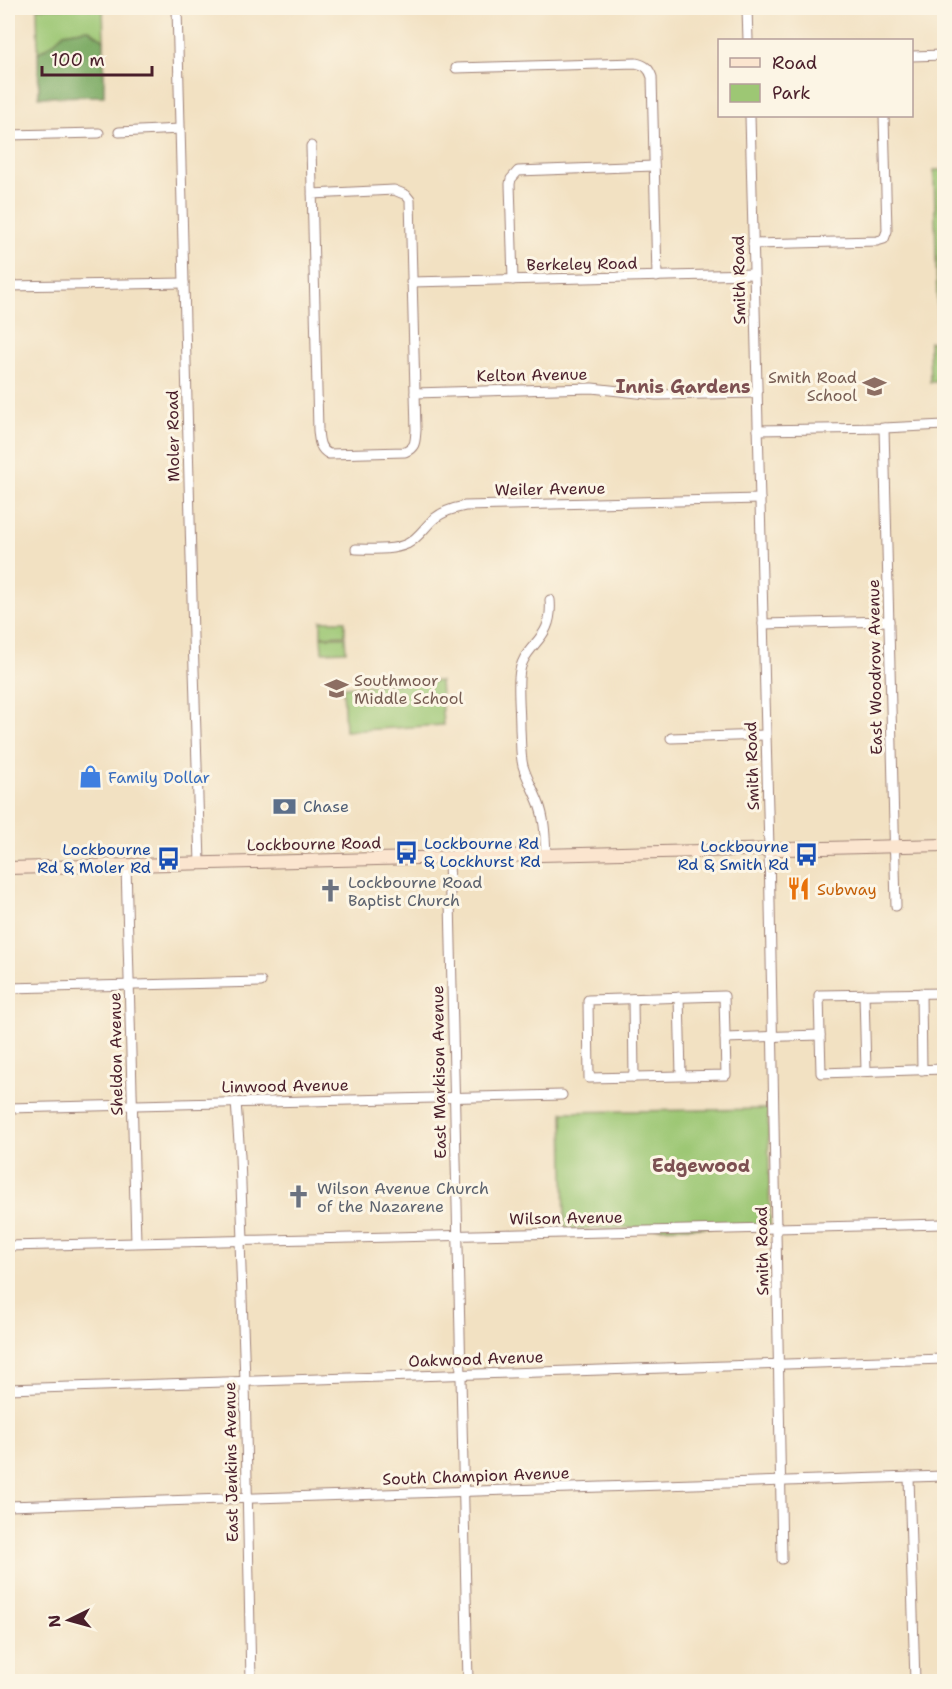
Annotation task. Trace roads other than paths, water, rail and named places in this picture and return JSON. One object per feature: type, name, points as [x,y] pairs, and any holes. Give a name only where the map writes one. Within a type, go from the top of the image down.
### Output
[{"type":"main road","name":"Lockbourne Road","points":[[8,868],[945,845]]},
{"type":"street","name":"Moler Road","points":[[177,8],[200,863]]},
{"type":"street","points":[[747,8],[748,39]]},
{"type":"street","points":[[913,56],[945,55]]},
{"type":"street","points":[[456,68],[636,63],[644,64],[650,70],[657,277]]},
{"type":"street","name":"Smith Road","points":[[750,117],[769,849],[782,1559]]},
{"type":"street","points":[[753,244],[884,239],[887,231],[884,117]]},
{"type":"street","points":[[119,132],[180,129]]},
{"type":"street","points":[[8,135],[99,133]]},
{"type":"street","points":[[311,146],[312,194],[318,430],[321,448],[329,454],[405,452],[412,448],[416,441],[410,200],[406,195],[394,190],[312,194]]},
{"type":"street","points":[[513,280],[510,184],[514,174],[522,170],[654,166]]},
{"type":"street","name":"Berkeley Road","points":[[411,282],[753,274]]},
{"type":"street","points":[[8,286],[184,283]]},
{"type":"street","name":"Kelton Avenue","points":[[415,393],[592,388],[656,395],[757,393]]},
{"type":"street","points":[[758,430],[945,425]]},
{"type":"street","name":"East Woodrow Avenue","points":[[884,428],[896,906]]},
{"type":"street","name":"Weiler Avenue","points":[[356,549],[388,549],[409,543],[443,513],[465,506],[760,499]]},
{"type":"street","points":[[546,854],[544,827],[539,806],[521,755],[519,680],[523,658],[548,626],[551,611],[550,600]]},
{"type":"street","points":[[763,624],[889,621]]},
{"type":"street","points":[[670,738],[765,735]]},
{"type":"street","name":"East Markison Avenue","points":[[449,857],[468,1682]]},
{"type":"street","name":"Sheldon Avenue","points":[[126,865],[136,1242]]},
{"type":"street","points":[[8,988],[261,982]]},
{"type":"street","points":[[921,993],[922,1070]]},
{"type":"street","points":[[945,993],[819,995],[821,1073],[945,1069]]},
{"type":"street","points":[[864,994],[866,1071]]},
{"type":"street","points":[[724,996],[726,1075],[589,1078],[588,1000],[679,997],[724,996]]},
{"type":"street","points":[[679,997],[681,1076]]},
{"type":"street","points":[[633,999],[634,1077]]},
{"type":"street","points":[[725,1038],[820,1035]]},
{"type":"street","name":"Linwood Avenue","points":[[8,1108],[562,1095]]},
{"type":"street","name":"East Jenkins Avenue","points":[[236,1102],[240,1156],[251,1682]]},
{"type":"street","name":"Wilson Avenue","points":[[8,1246],[945,1224]]},
{"type":"street","name":"Oakwood Avenue","points":[[8,1389],[945,1359]]},
{"type":"street","name":"South Champion Avenue","points":[[8,1506],[945,1476]]},
{"type":"street","points":[[909,1477],[915,1682]]},
{"type":"place","name":"Smith Road School","points":[[875,386]]},
{"type":"place","name":"Southmoor Middle School","points":[[336,689]]},
{"type":"place","name":"Family Dollar","points":[[90,777]]},
{"type":"place","name":"Chase","points":[[285,806]]},
{"type":"place","name":"Lockbourne Rd & Lockhurst Rd","points":[[406,852]]},
{"type":"place","name":"Lockbourne Rd & Smith Rd","points":[[807,855]]},
{"type":"place","name":"Lockbourne Rd & Moler Rd","points":[[169,858]]},
{"type":"place","name":"Subway","points":[[799,889]]},
{"type":"place","name":"Lockbourne Road Baptist Church","points":[[330,891]]},
{"type":"place","name":"Wilson Avenue Church of the Nazarene","points":[[299,1197]]},
{"type":"district","name":"Innis Gardens","points":[[683,387]]},
{"type":"district","name":"Edgewood","points":[[701,1166]]}]
